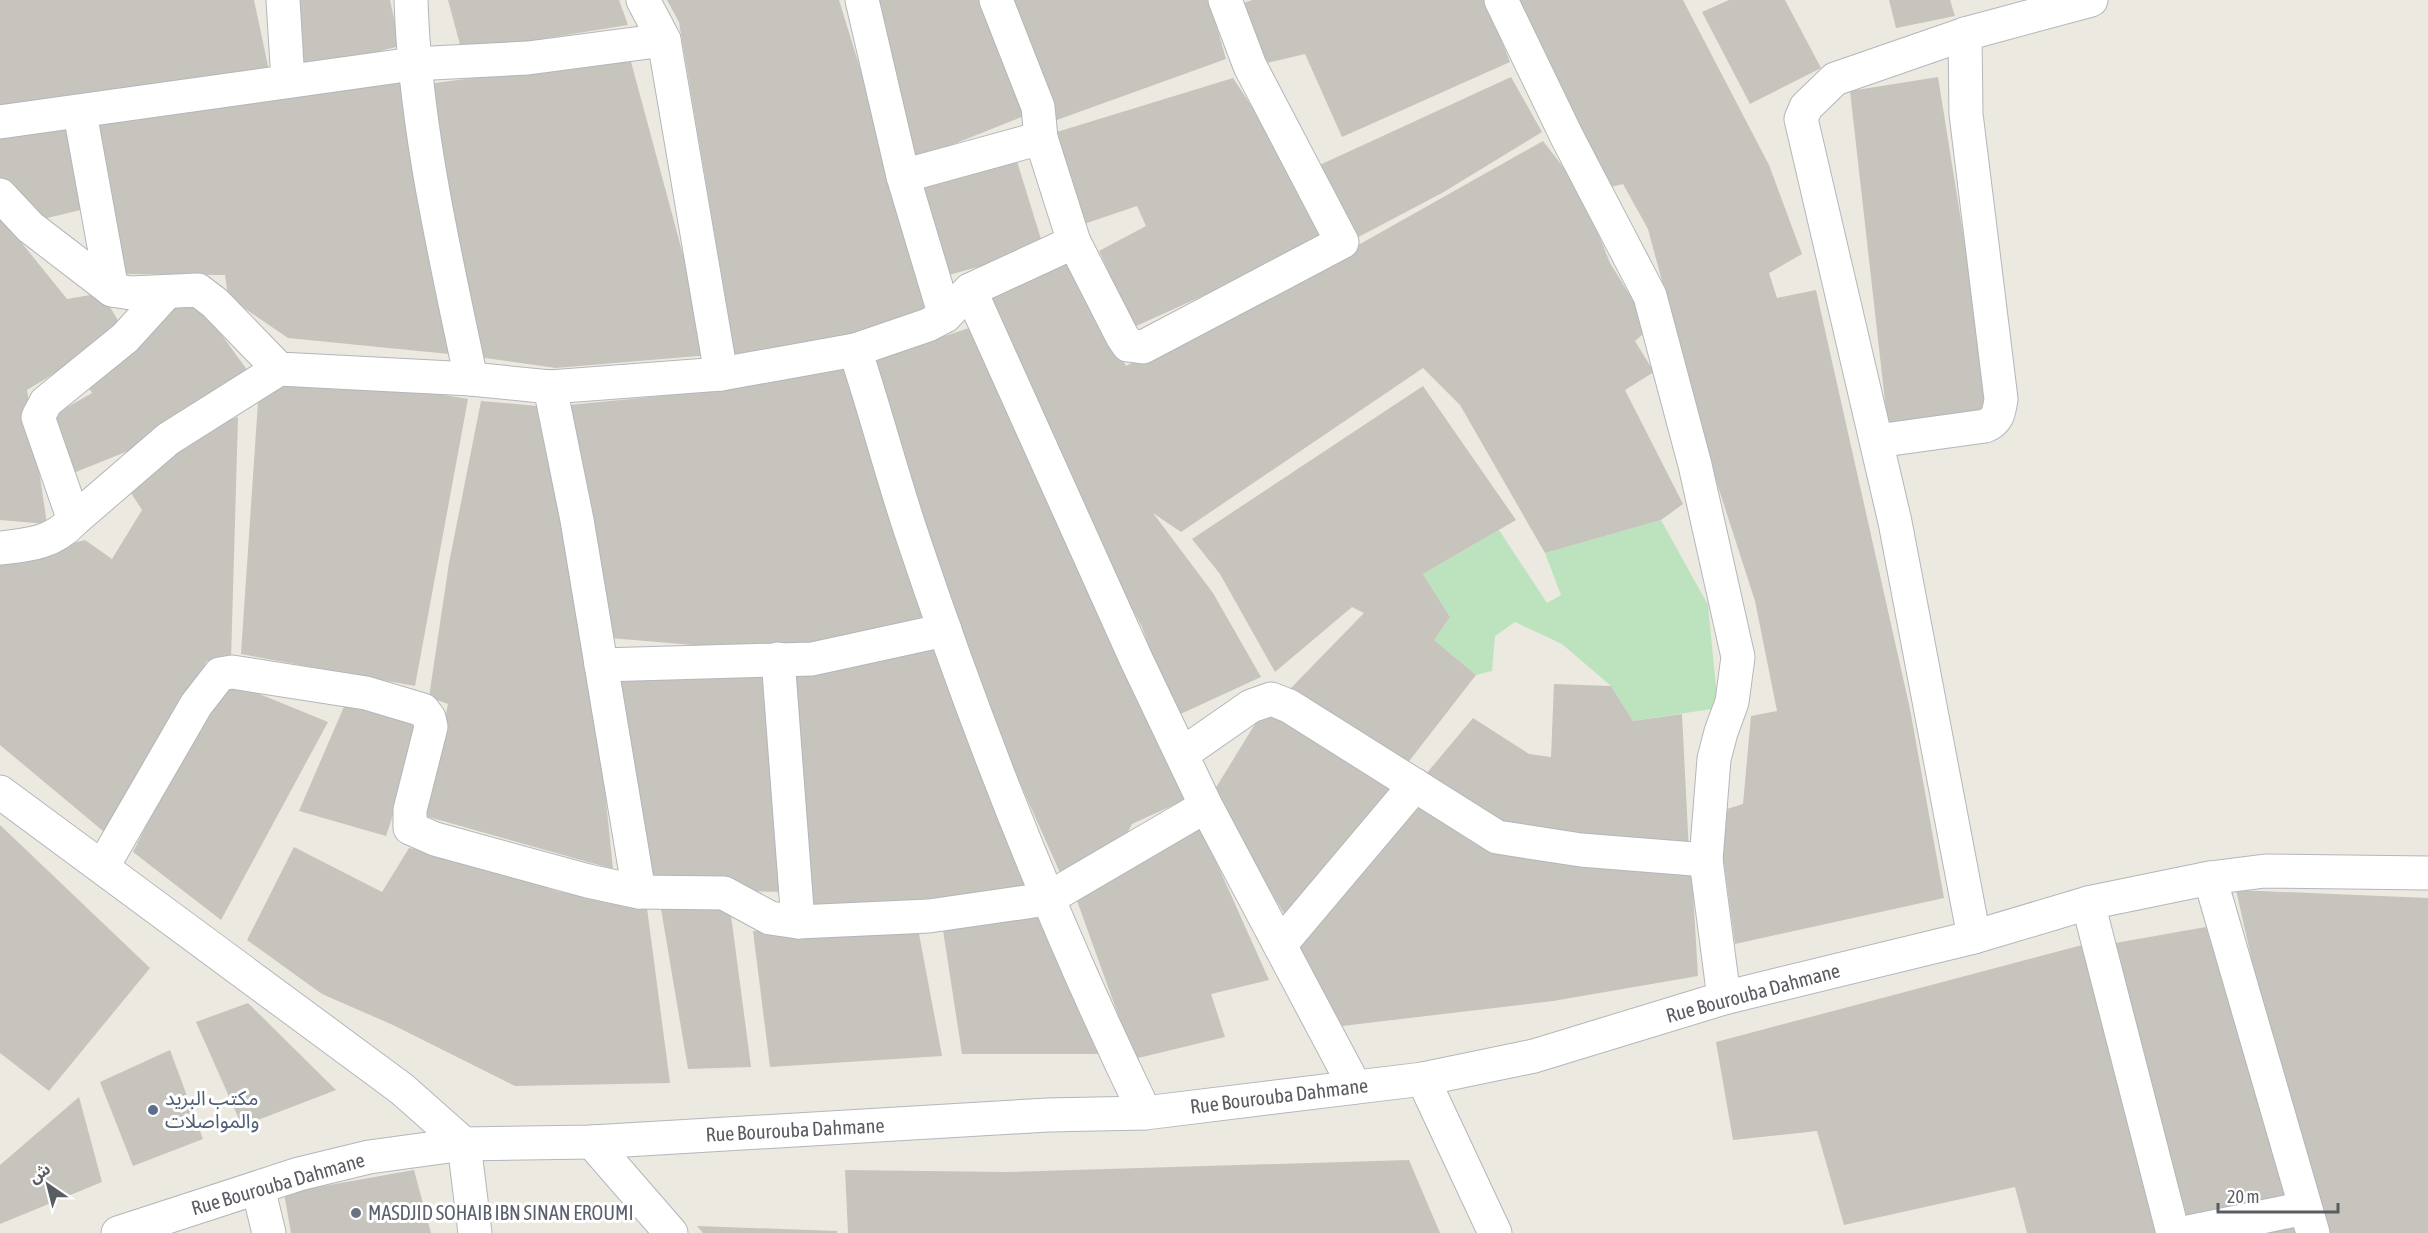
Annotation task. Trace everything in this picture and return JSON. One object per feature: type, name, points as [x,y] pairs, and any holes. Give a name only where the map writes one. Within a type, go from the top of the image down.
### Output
[{"type":"street","points":[[283,0],[288,81]]},
{"type":"street","points":[[411,0],[412,64],[439,225],[471,379]]},
{"type":"street","points":[[643,0],[664,40],[721,374]]},
{"type":"street","points":[[862,0],[903,176],[945,316]]},
{"type":"street","points":[[996,0],[1038,107],[1041,138],[1074,242],[1122,336],[1128,345],[1136,346],[1143,346],[1232,302],[1342,242],[1250,66],[1225,0]]},
{"type":"street","points":[[1501,0],[1567,137],[1650,296],[1695,465],[1738,657],[1732,702],[1714,759],[1706,860],[1724,998]]},
{"type":"street","points":[[1974,937],[1877,441],[1801,119],[1806,107],[1835,79],[1965,34],[2091,0]]},
{"type":"street","points":[[1877,441],[1985,426],[1993,423],[1999,413],[2001,399],[1966,114],[1965,34]]},
{"type":"street","points":[[0,122],[80,113],[412,64],[528,58],[664,40]]},
{"type":"street","points":[[80,113],[112,290]]},
{"type":"street","points":[[903,176],[1041,138]]},
{"type":"street","points":[[0,195],[30,227],[112,290],[130,293],[166,293],[198,290],[215,303],[279,369]]},
{"type":"street","points":[[0,548],[49,540],[63,532],[168,439],[279,369],[471,379],[550,387],[721,374],[855,350],[928,326],[945,316],[970,290],[1074,242]]},
{"type":"street","points":[[970,290],[1136,659],[1206,806],[1355,1087]]},
{"type":"street","points":[[74,520],[38,417],[46,402],[124,338],[166,293]]},
{"type":"street","points":[[855,350],[910,530],[945,630],[1047,899],[1145,1113]]},
{"type":"street","points":[[550,387],[577,520],[639,892]]},
{"type":"street","points":[[601,665],[812,659],[945,630]]},
{"type":"street","points":[[778,659],[798,922]]},
{"type":"street","points":[[103,866],[196,705],[220,674],[232,672],[366,693],[423,710],[429,718],[431,727],[410,810],[410,828],[435,839],[588,881],[639,892],[724,893],[770,918],[798,922],[929,916],[1047,899],[1206,806]]},
{"type":"street","points":[[1182,754],[1251,706],[1271,699],[1289,706],[1497,837],[1581,850],[1706,860]]},
{"type":"street","points":[[1280,945],[1415,785]]},
{"type":"street","points":[[0,792],[402,1089],[464,1144],[475,1233]]},
{"type":"street","name":"Rue Bourouba Dahmane","points":[[118,1233],[299,1174],[369,1157],[464,1144],[591,1142],[1036,1116],[1145,1113],[1424,1079],[1534,1056],[1724,998],[1974,937],[2088,903],[2210,878],[2265,871],[2428,873]]},
{"type":"street","points":[[2184,1233],[2309,1221],[2210,878]]},
{"type":"street","points":[[2088,903],[2172,1233]]},
{"type":"street","points":[[1424,1079],[1495,1233]]},
{"type":"street","points":[[591,1142],[671,1233]]},
{"type":"street","points":[[258,1188],[268,1233]]},
{"type":"green space","points":[[1661,520],[1708,605],[1718,708],[1633,721],[1611,686],[1562,644],[1515,622],[1495,636],[1492,671],[1476,675],[1434,640],[1450,617],[1423,574],[1499,530],[1547,603],[1561,595],[1545,553]]},
{"type":"building","points":[[0,0],[254,0],[271,80],[0,116]]},
{"type":"building","points":[[286,0],[390,0],[400,46],[297,72]]},
{"type":"building","points":[[448,0],[619,0],[628,25],[462,52]]},
{"type":"building","points":[[667,0],[839,0],[934,308],[835,346],[735,355],[679,22]]},
{"type":"building","points":[[868,0],[982,0],[1029,114],[916,159]]},
{"type":"building","points":[[1013,0],[1209,0],[1226,59],[1054,121]]},
{"type":"building","points":[[1252,0],[1486,0],[1510,62],[1342,137],[1305,54],[1263,64],[1241,4]]},
{"type":"building","points":[[1516,0],[1683,0],[1769,165],[1802,254],[1769,273],[1777,298],[1816,290],[1910,709],[1944,898],[1735,944],[1717,812],[1743,804],[1751,716],[1777,711],[1755,601],[1714,474],[1648,229],[1623,184],[1611,187]]},
{"type":"building","points":[[1729,0],[1785,0],[1821,68],[1750,104],[1702,12]]},
{"type":"building","points":[[1889,0],[1950,0],[1955,16],[1896,28]]},
{"type":"building","points":[[630,58],[710,355],[556,368],[478,357],[427,84]]},
{"type":"building","points":[[400,73],[449,354],[288,338],[228,297],[225,275],[119,274],[90,118]]},
{"type":"building","points":[[1511,77],[1542,132],[1442,193],[1349,242],[1311,169]]},
{"type":"building","points":[[1938,77],[1992,414],[1888,428],[1850,91]]},
{"type":"building","points":[[1233,78],[1337,235],[1134,327],[1099,251],[1146,226],[1137,206],[1078,226],[1047,135]]},
{"type":"building","points":[[71,121],[89,208],[39,220],[0,189],[0,127]]},
{"type":"building","points":[[1543,141],[1581,190],[1610,263],[1650,328],[1635,341],[1654,372],[1625,390],[1683,504],[1661,520],[1545,553],[1460,405],[1423,368],[1181,532],[1153,513],[1213,593],[1261,677],[1174,717],[1142,627],[1088,527],[986,286],[1073,255],[1126,366],[1353,248]]},
{"type":"building","points":[[1016,158],[1044,249],[945,276],[921,179]]},
{"type":"building","points":[[0,216],[67,299],[102,293],[124,331],[27,390],[47,524],[0,520]]},
{"type":"building","points":[[192,294],[250,374],[133,449],[66,476],[45,420],[92,393],[85,382]]},
{"type":"building","points":[[972,327],[1191,797],[1132,824],[1124,839],[1061,875],[975,682],[866,362]]},
{"type":"building","points":[[851,361],[923,617],[833,642],[729,648],[610,638],[569,405],[732,389]]},
{"type":"building","points":[[373,383],[468,399],[415,686],[241,654],[259,387]]},
{"type":"building","points":[[1423,386],[1516,520],[1423,574],[1450,617],[1434,640],[1476,675],[1403,769],[1290,689],[1364,613],[1352,607],[1275,672],[1220,574],[1192,539]]},
{"type":"building","points":[[481,401],[538,406],[592,664],[613,869],[425,816],[448,704],[429,697],[449,563]]},
{"type":"building","points":[[238,417],[231,660],[207,661],[109,836],[0,745],[0,561],[85,540],[112,559],[142,510],[131,493],[171,438]]},
{"type":"building","points":[[942,635],[1041,895],[802,913],[793,674]]},
{"type":"building","points":[[769,670],[788,892],[652,889],[613,678]]},
{"type":"building","points":[[220,678],[328,722],[221,920],[133,852]]},
{"type":"building","points":[[1554,684],[1611,686],[1633,721],[1682,714],[1689,853],[1493,827],[1426,774],[1473,718],[1529,754],[1551,757]]},
{"type":"building","points":[[346,702],[424,722],[386,836],[299,811]]},
{"type":"building","points":[[1268,703],[1394,786],[1285,915],[1212,794]]},
{"type":"building","points":[[1422,801],[1692,875],[1698,976],[1553,1001],[1342,1026],[1293,946]]},
{"type":"building","points":[[0,825],[150,968],[49,1091],[0,1053]]},
{"type":"building","points":[[1201,828],[1269,980],[1211,994],[1225,1037],[1134,1059],[1076,898]]},
{"type":"building","points":[[294,847],[382,892],[409,848],[469,858],[556,891],[647,908],[670,1083],[515,1086],[393,1025],[322,994],[247,940]]},
{"type":"building","points":[[2236,890],[2428,898],[2428,1233],[2323,1233],[2281,1089]]},
{"type":"building","points":[[729,900],[751,1067],[688,1069],[660,903]]},
{"type":"building","points":[[1042,908],[1104,1054],[962,1054],[941,917]]},
{"type":"building","points":[[917,923],[942,1056],[770,1067],[753,931]]},
{"type":"building","points":[[2206,927],[2294,1203],[2182,1225],[2104,945]]},
{"type":"building","points":[[2090,943],[2164,1233],[2027,1233],[2015,1187],[1844,1225],[1817,1131],[1733,1140],[1716,1042]]},
{"type":"building","points":[[248,1003],[336,1090],[242,1126],[196,1022]]},
{"type":"building","points":[[170,1050],[203,1139],[133,1166],[100,1082]]},
{"type":"building","points":[[79,1097],[102,1182],[0,1224],[0,1165]]},
{"type":"building","points":[[1409,1160],[1440,1233],[848,1233],[845,1170],[1006,1172]]},
{"type":"building","name":"MASDJID SOHAIB IBN SINAN EROUMI","points":[[414,1170],[431,1233],[291,1233],[284,1193]]},
{"type":"building","points":[[2302,1223],[2305,1233],[2251,1233]]},
{"type":"building","points":[[697,1226],[837,1231],[837,1233],[703,1233]]},
{"type":"place","name":"مكتب البريد والمواصلات","points":[[153,1110]]},
{"type":"place","name":"MASDJID SOHAIB IBN SINAN EROUMI","points":[[356,1213]]}]
